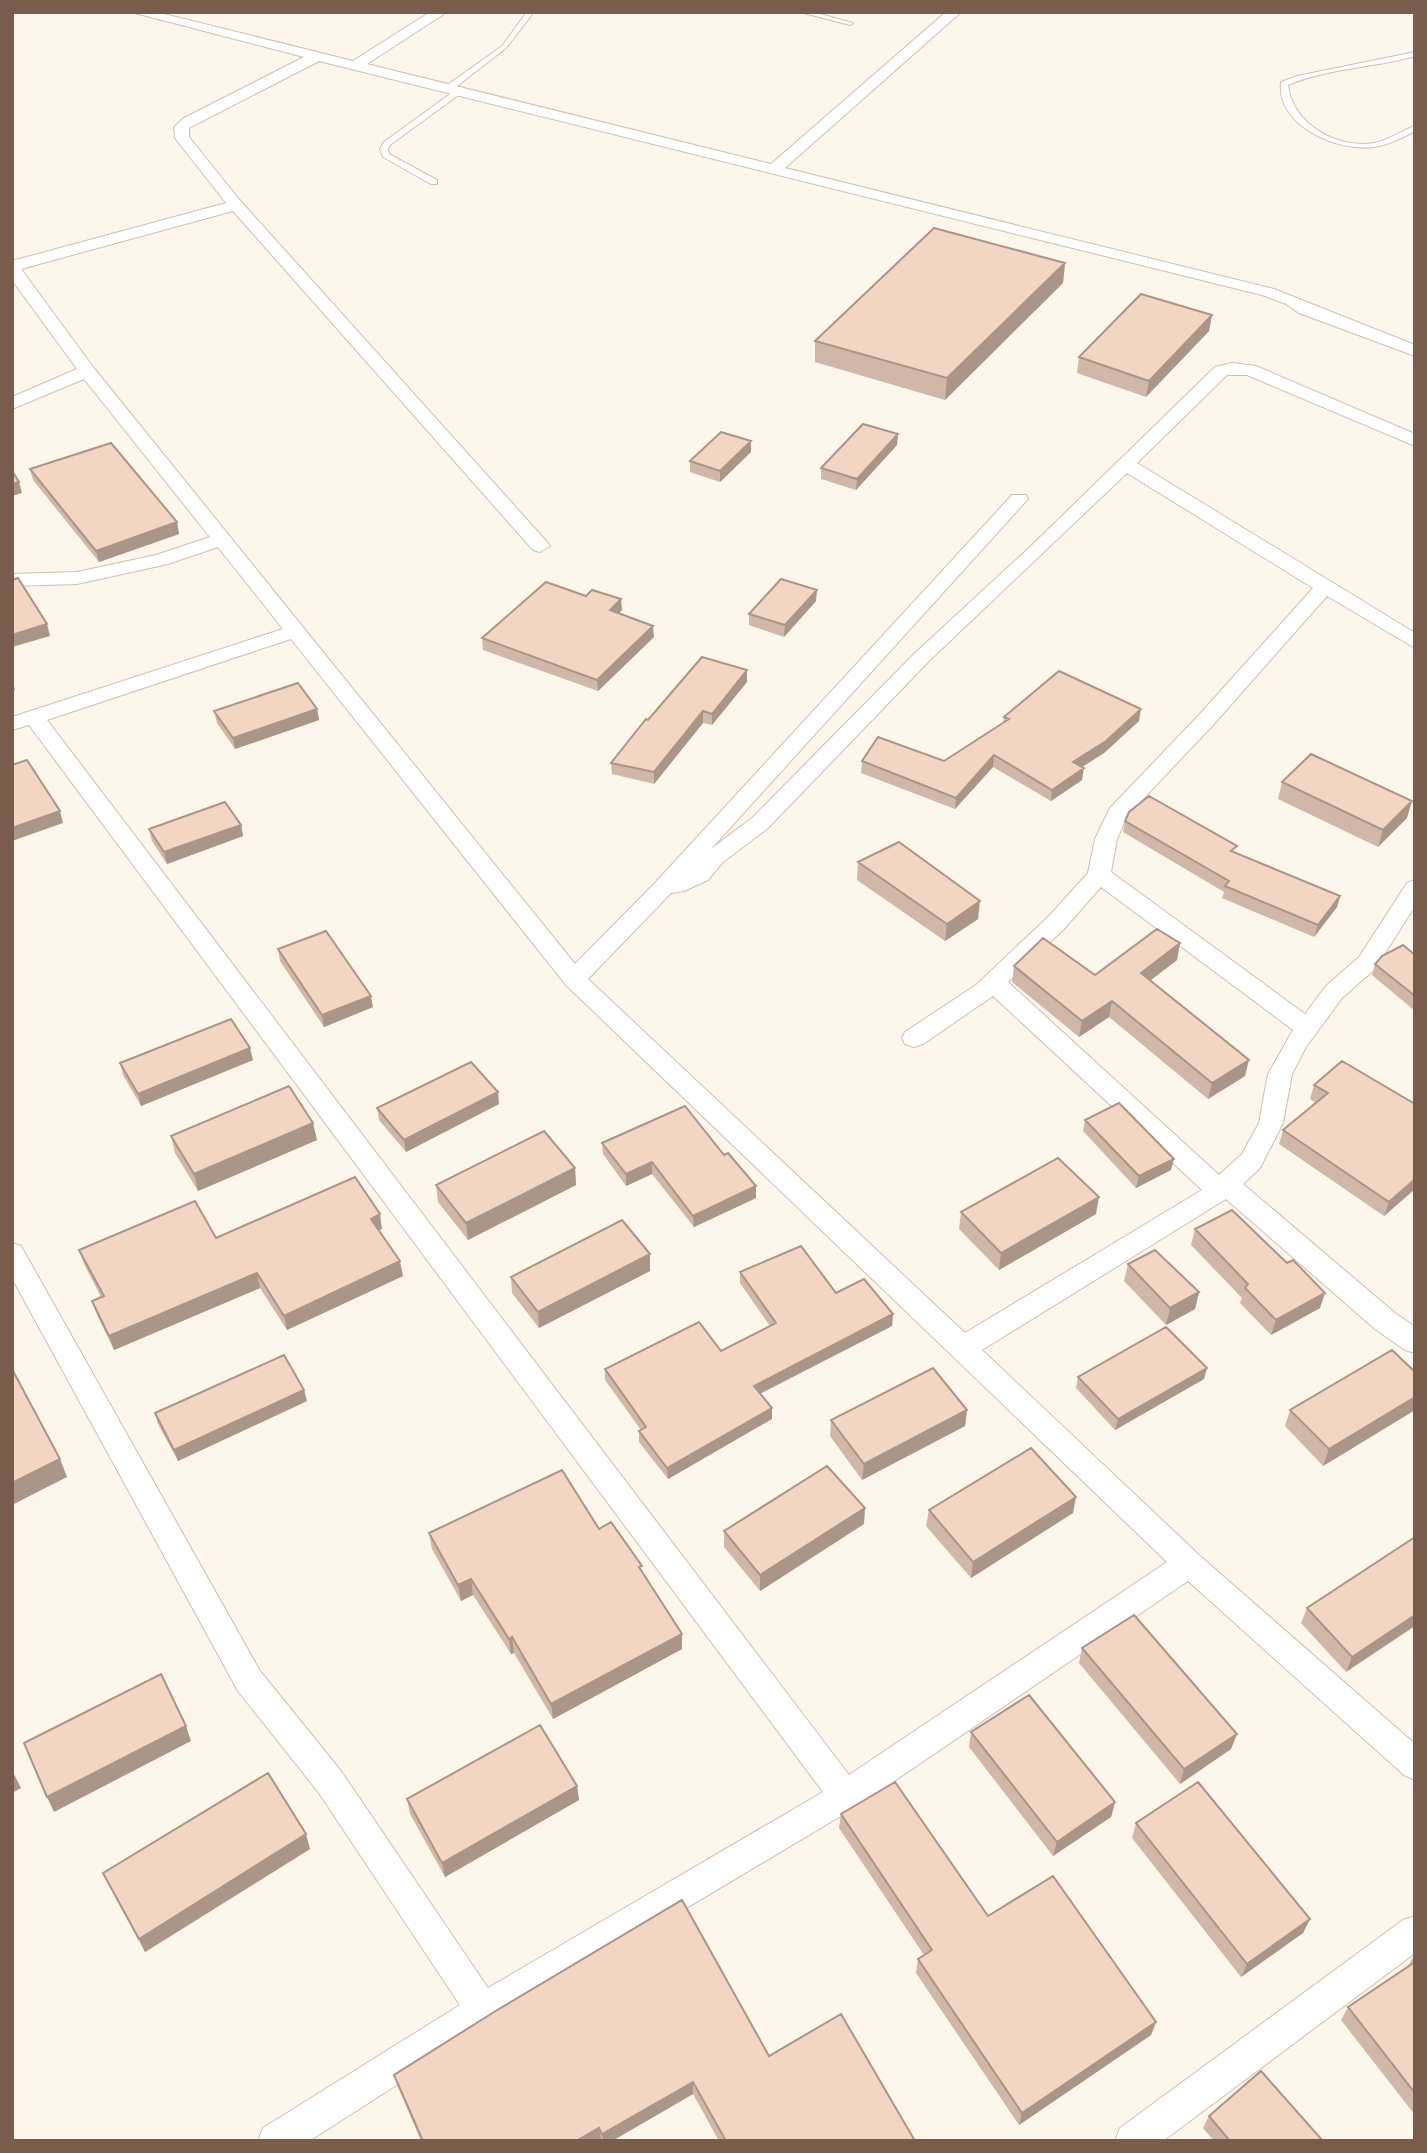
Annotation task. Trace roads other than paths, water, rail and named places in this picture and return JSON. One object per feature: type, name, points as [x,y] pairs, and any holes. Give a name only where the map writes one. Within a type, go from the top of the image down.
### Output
[{"type":"street","points":[[138,12],[1268,292],[1292,300],[1305,309],[1414,349]]},
{"type":"street","points":[[356,65],[440,12]]},
{"type":"street","points":[[775,169],[954,12]]},
{"type":"street","points":[[318,56],[181,127],[182,138],[225,189],[234,205],[287,260],[541,546]]},
{"type":"street","points":[[234,205],[12,267],[87,371],[574,979],[1189,1564],[1415,1765]]},
{"type":"street","points":[[665,886],[677,886],[700,875],[713,858],[760,823],[922,657],[1221,371],[1232,368],[1250,370],[1415,441]]},
{"type":"street","points":[[12,404],[87,371]]},
{"type":"street","points":[[1126,464],[1415,642]]},
{"type":"street","points":[[574,979],[665,886],[1019,499]]},
{"type":"street","points":[[12,580],[77,579],[161,560],[222,539]]},
{"type":"street","points":[[914,1038],[993,982],[1056,923],[1098,875],[1106,839],[1118,813],[1326,586]]},
{"type":"street","points":[[294,632],[23,720],[845,1796]]},
{"type":"street","points":[[1098,875],[1307,1028]]},
{"type":"street","points":[[963,1348],[1223,1187],[1251,1161],[1271,1122],[1280,1073],[1307,1028],[1334,992],[1367,963],[1415,888]]},
{"type":"street","points":[[993,982],[1223,1187],[1385,1321],[1415,1342]]},
{"type":"street","points":[[12,1253],[249,1681],[330,1782],[484,2010]]},
{"type":"street","points":[[275,2141],[484,2010],[845,1796],[1189,1564]]},
{"type":"street","points":[[1133,2141],[1415,1932]]},
{"type":"lane","points":[[434,182],[386,155],[384,149],[503,47],[531,12]]},
{"type":"lane","points":[[803,12],[850,23]]},
{"type":"lane","points":[[1415,54],[1390,63],[1326,69],[1304,74],[1284,84],[1283,93],[1300,122],[1336,142],[1371,146],[1394,139],[1415,128]]}]
